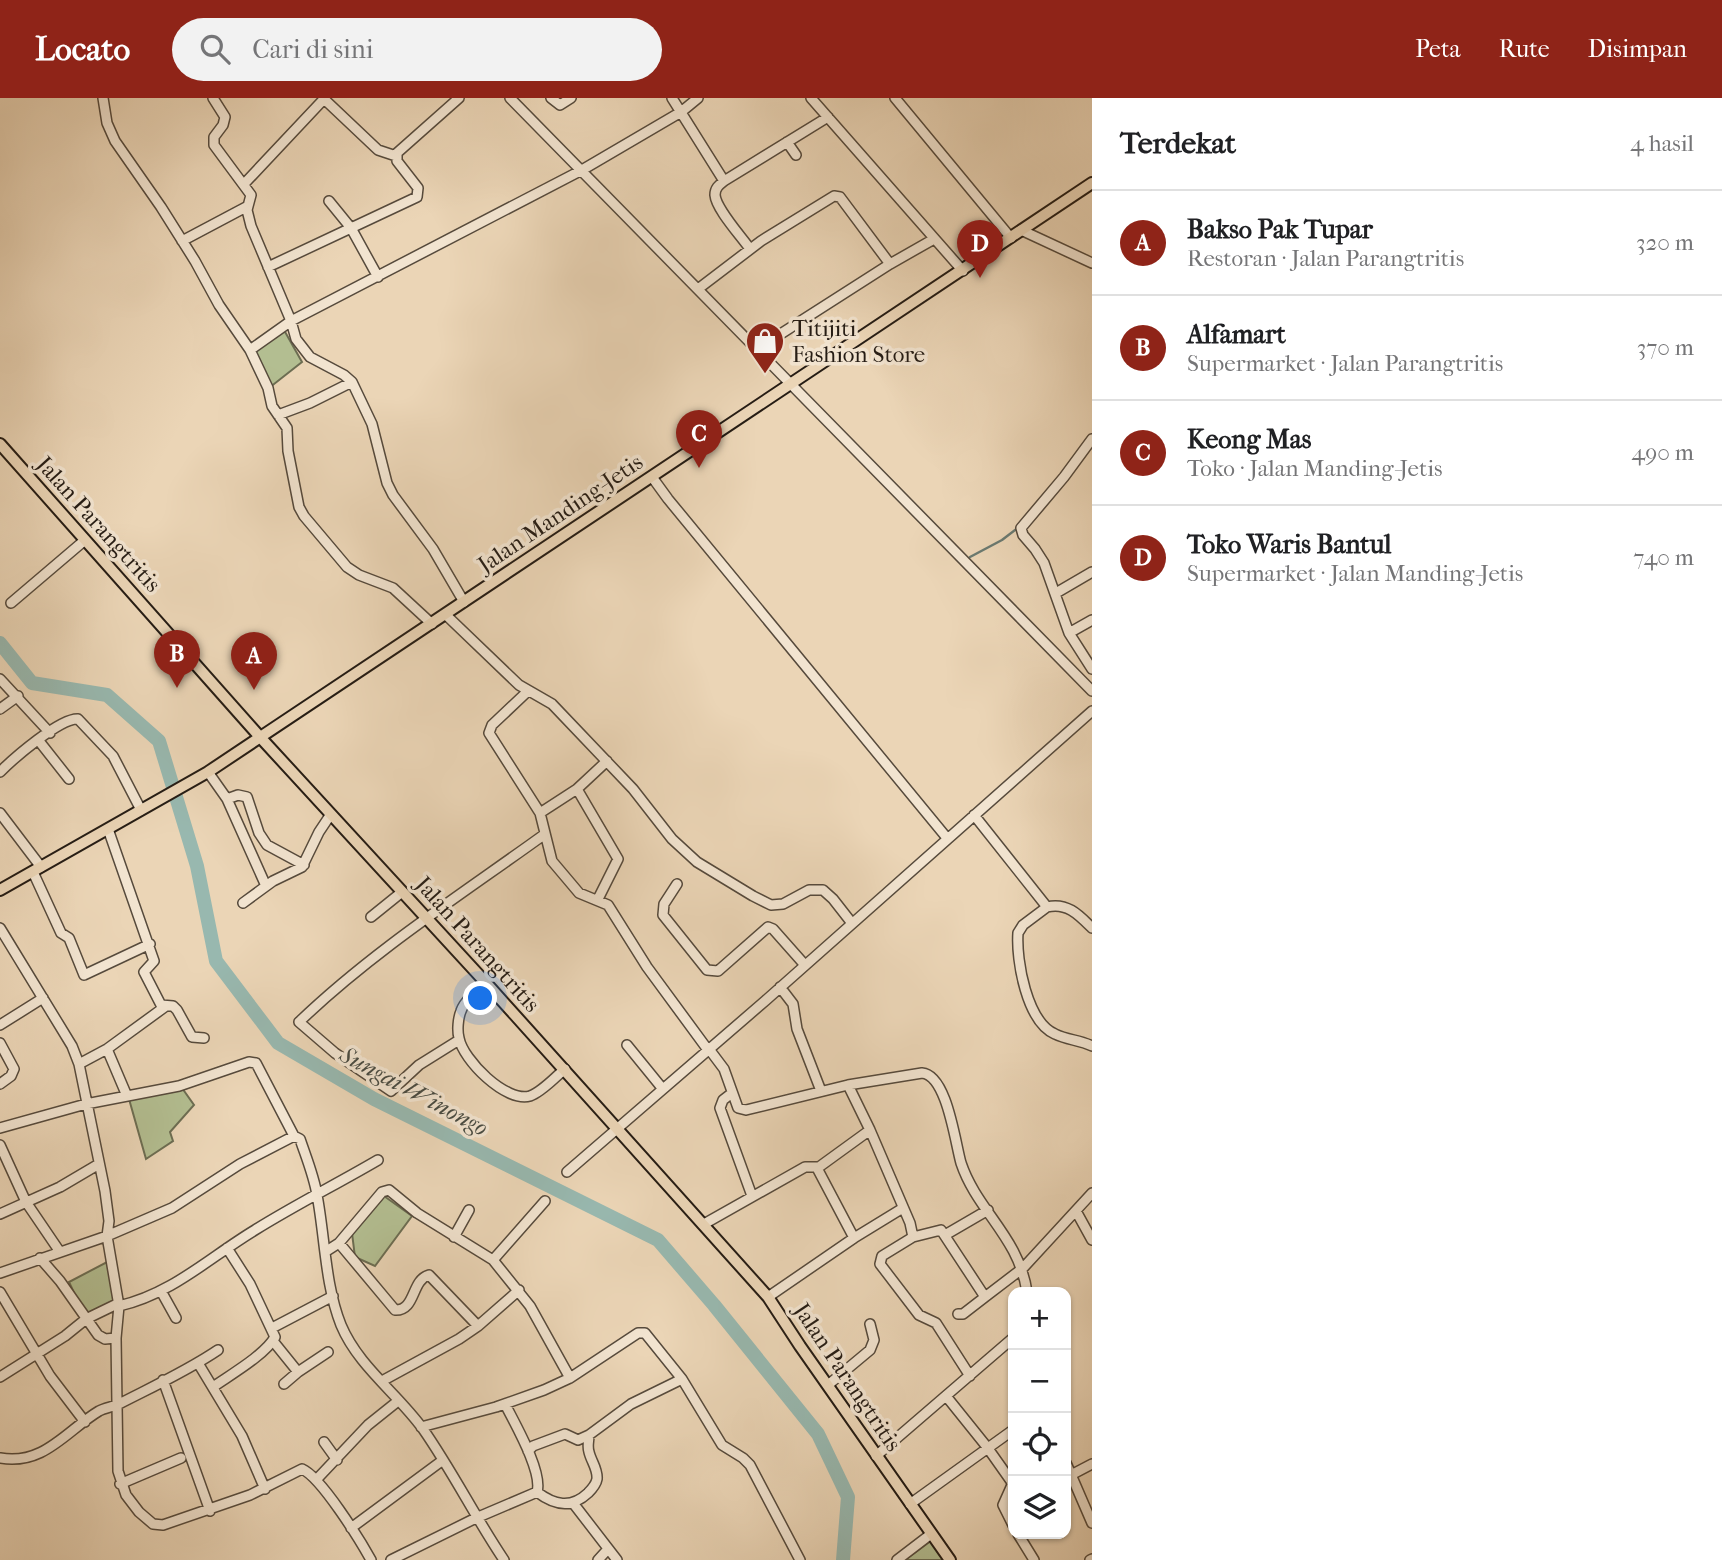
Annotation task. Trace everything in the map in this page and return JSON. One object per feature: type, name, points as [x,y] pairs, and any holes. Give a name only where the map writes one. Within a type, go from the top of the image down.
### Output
[{"type":"main road","name":"Jalan Manding-Jetis","points":[[0,890],[208,772],[1092,183]]},
{"type":"main road","name":"Jalan Parangtritis","points":[[0,444],[260,737],[565,1069],[768,1297],[950,1560]]},
{"type":"street","points":[[103,98],[107,123],[115,141],[250,350],[268,388],[272,406],[287,428],[288,451],[299,507],[304,516],[347,567],[355,573],[393,588],[432,624]]},
{"type":"street","points":[[213,98],[225,117],[214,137],[214,145],[251,195],[248,206],[251,226],[296,339],[310,357],[352,382],[375,431],[390,489],[433,549],[464,602]]},
{"type":"street","points":[[396,156],[398,151],[459,98]]},
{"type":"street","points":[[551,98],[560,105],[571,98]]},
{"type":"street","points":[[672,98],[724,181]]},
{"type":"street","points":[[250,350],[291,321],[582,170],[681,112],[698,98]]},
{"type":"street","points":[[811,98],[963,271]]},
{"type":"street","points":[[895,98],[1011,237]]},
{"type":"street","points":[[244,184],[324,99],[378,150],[396,156],[418,188],[417,197],[268,267]]},
{"type":"street","points":[[515,100],[1092,691]]},
{"type":"street","points":[[750,249],[717,202],[717,188],[724,181],[828,117]]},
{"type":"street","points":[[787,142],[796,155]]},
{"type":"street","points":[[698,289],[750,249],[835,196],[840,197],[890,264]]},
{"type":"street","points":[[329,201],[351,228],[378,277]]},
{"type":"street","points":[[182,241],[248,206]]},
{"type":"street","points":[[1021,230],[1092,263]]},
{"type":"street","points":[[757,349],[934,239]]},
{"type":"street","points":[[278,415],[352,382]]},
{"type":"street","points":[[1089,443],[1092,456]]},
{"type":"street","points":[[1089,443],[1021,528],[1023,535],[1039,555],[1056,593],[1069,633],[1092,669]]},
{"type":"street","points":[[652,477],[947,838]]},
{"type":"street","points":[[11,603],[85,540]]},
{"type":"street","points":[[1056,593],[1092,572]]},
{"type":"street","points":[[446,615],[519,685],[552,704],[607,761],[688,855],[715,874],[771,905],[783,904],[809,890],[823,890],[851,922]]},
{"type":"street","points":[[1069,633],[1092,620]]},
{"type":"street","points":[[0,679],[50,733]]},
{"type":"street","points":[[528,691],[492,725],[489,733],[540,813],[550,856],[579,893],[598,899],[612,910],[647,967],[724,1069],[738,1108],[746,1110],[848,1085],[922,1073],[934,1078],[952,1122],[962,1165],[1014,1249],[1023,1268],[1026,1287]]},
{"type":"street","points":[[0,709],[18,696]]},
{"type":"street","points":[[567,1172],[709,1050],[1092,710]]},
{"type":"street","points":[[0,772],[50,733],[75,718],[82,722],[113,756],[141,810]]},
{"type":"street","points":[[39,741],[69,779]]},
{"type":"street","points":[[540,813],[577,789],[607,761]]},
{"type":"street","points":[[208,772],[227,799],[266,886]]},
{"type":"street","points":[[577,789],[618,859],[598,899]]},
{"type":"street","points":[[227,799],[238,795],[246,796],[256,817],[259,833],[267,845],[304,865]]},
{"type":"street","points":[[0,813],[37,869],[61,933],[69,938],[84,975],[149,944]]},
{"type":"street","points":[[243,903],[266,886],[304,865],[319,832],[331,814]]},
{"type":"street","points":[[974,815],[1047,907]]},
{"type":"street","points":[[108,829],[154,961],[144,972],[159,1002],[177,1010],[191,1037],[204,1038]]},
{"type":"street","points":[[458,1040],[419,1065],[391,1091],[327,1047],[299,1022],[426,919],[545,834]]},
{"type":"street","points":[[677,884],[664,904],[663,915],[708,970],[718,971],[768,927],[773,929],[804,964]]},
{"type":"street","points":[[371,917],[402,892]]},
{"type":"street","points":[[1092,928],[1072,910],[1058,906],[1047,907],[1023,925],[1018,933],[1028,1001],[1037,1018],[1048,1030],[1092,1046]]},
{"type":"street","points":[[0,928],[72,1046],[79,1064],[108,1208],[107,1236],[119,1305],[115,1405],[120,1483],[139,1512],[153,1524],[173,1523],[265,1489],[297,1469],[307,1470],[351,1528],[371,1560]]},
{"type":"street","points":[[487,984],[467,1000],[461,1011],[458,1040],[473,1062],[498,1088],[513,1096],[529,1096],[535,1093],[565,1069]]},
{"type":"street","points":[[780,987],[793,1004],[797,1030],[821,1091]]},
{"type":"street","points":[[0,1025],[43,999]]},
{"type":"street","points":[[79,1064],[107,1049],[166,1006]]},
{"type":"street","points":[[0,1043],[14,1069],[11,1076],[0,1084]]},
{"type":"street","points":[[627,1045],[662,1088]]},
{"type":"street","points":[[107,1049],[127,1096]]},
{"type":"street","points":[[0,1128],[86,1104],[179,1086],[249,1062],[256,1063],[294,1136],[300,1139],[317,1196],[333,1296],[343,1329],[358,1352],[421,1427],[465,1493],[476,1518],[504,1560]]},
{"type":"street","points":[[848,1085],[870,1130],[913,1237]]},
{"type":"street","points":[[732,1093],[720,1108],[752,1196]]},
{"type":"street","points":[[817,1168],[870,1130]]},
{"type":"street","points":[[0,1273],[107,1236],[177,1205],[240,1164],[294,1136]]},
{"type":"street","points":[[0,1145],[26,1202],[60,1252]]},
{"type":"street","points":[[0,1377],[65,1336],[86,1319],[119,1305],[142,1300],[185,1279],[272,1219],[378,1160]]},
{"type":"street","points":[[0,1214],[60,1187],[99,1164]]},
{"type":"street","points":[[704,1224],[809,1165],[817,1168],[854,1238]]},
{"type":"street","points":[[326,1252],[339,1242],[382,1192],[387,1190],[417,1213],[494,1260],[519,1290],[570,1378]]},
{"type":"street","points":[[957,1314],[963,1314],[1023,1268],[1092,1193]]},
{"type":"street","points":[[494,1260],[545,1201]]},
{"type":"street","points":[[768,1297],[854,1238],[903,1209]]},
{"type":"street","points":[[454,1237],[469,1210]]},
{"type":"street","points":[[945,1235],[988,1210]]},
{"type":"street","points":[[1076,1211],[1092,1240]]},
{"type":"street","points":[[970,1376],[936,1323],[919,1315],[880,1264],[882,1256],[913,1237],[937,1230],[945,1235],[985,1297]]},
{"type":"street","points":[[339,1242],[395,1310],[407,1307],[421,1279],[429,1275],[478,1326]]},
{"type":"street","points":[[213,1387],[273,1341],[275,1335],[250,1284],[228,1248]]},
{"type":"street","points":[[40,1258],[102,1338],[116,1338]]},
{"type":"street","points":[[382,1381],[445,1348],[478,1326],[519,1290]]},
{"type":"street","points":[[161,1291],[176,1318]]},
{"type":"street","points":[[0,1292],[36,1355],[85,1422]]},
{"type":"street","points":[[272,1328],[333,1296]]},
{"type":"street","points":[[828,1385],[873,1346],[870,1325]]},
{"type":"street","points":[[421,1427],[533,1395],[570,1378],[641,1332],[649,1336],[682,1379],[725,1449],[743,1458],[750,1465],[800,1560]]},
{"type":"street","points":[[273,1341],[298,1372]]},
{"type":"street","points":[[876,1456],[1008,1342]]},
{"type":"street","points":[[0,1458],[19,1458],[55,1445],[98,1412],[198,1363],[218,1350]]},
{"type":"street","points":[[284,1384],[328,1352]]},
{"type":"street","points":[[198,1363],[242,1436],[265,1489]]},
{"type":"street","points":[[528,1451],[533,1446],[565,1434],[579,1440],[631,1404],[682,1379]]},
{"type":"street","points":[[163,1380],[210,1511]]},
{"type":"street","points":[[946,1396],[988,1447],[1008,1477]]},
{"type":"street","points":[[316,1480],[368,1425],[398,1401]]},
{"type":"street","points":[[391,1560],[476,1518],[537,1492],[537,1472],[505,1404]]},
{"type":"street","points":[[910,1504],[1008,1433]]},
{"type":"street","points":[[537,1492],[555,1504],[573,1503],[596,1483],[597,1472],[588,1450],[589,1435]]},
{"type":"street","points":[[324,1442],[337,1460]]},
{"type":"street","points":[[120,1483],[181,1458]]},
{"type":"street","points":[[351,1528],[443,1460]]},
{"type":"street","points":[[1071,1474],[1092,1464]]},
{"type":"street","points":[[1070,1476],[1092,1522]]},
{"type":"street","points":[[1008,1494],[1003,1505],[1008,1515]]},
{"type":"street","points":[[573,1503],[617,1560]]},
{"type":"street","points":[[897,1560],[931,1534]]},
{"type":"street","points":[[1021,1539],[1034,1560]]},
{"type":"street","points":[[597,1560],[608,1549]]},
{"type":"green space","points":[[284,330],[302,362],[269,388],[253,351]]},
{"type":"green space","points":[[182,1088],[194,1105],[170,1132],[173,1141],[146,1159],[129,1099]]},
{"type":"green space","points":[[384,1196],[412,1216],[375,1266],[355,1257],[352,1233]]},
{"type":"green space","points":[[109,1261],[118,1301],[85,1316],[69,1282]]},
{"type":"green space","points":[[932,1540],[946,1560],[905,1560]]},
{"type":"waterway","points":[[970,557],[1002,540],[1019,527]]},
{"type":"waterway","name":"Sungai Winongo","points":[[0,643],[32,683],[107,695],[159,741],[197,866],[216,961],[278,1043],[374,1099],[658,1240],[818,1434],[848,1497],[843,1560]]},
{"type":"place","name":"Toko Waris Bantul","points":[[980,278]]},
{"type":"place","name":"Titijiti Fashion Store","points":[[765,375]]},
{"type":"place","name":"Keong Mas","points":[[699,468]]},
{"type":"place","name":"Alfamart","points":[[177,688]]},
{"type":"place","name":"Bakso Pak Tupar","points":[[254,690]]}]
